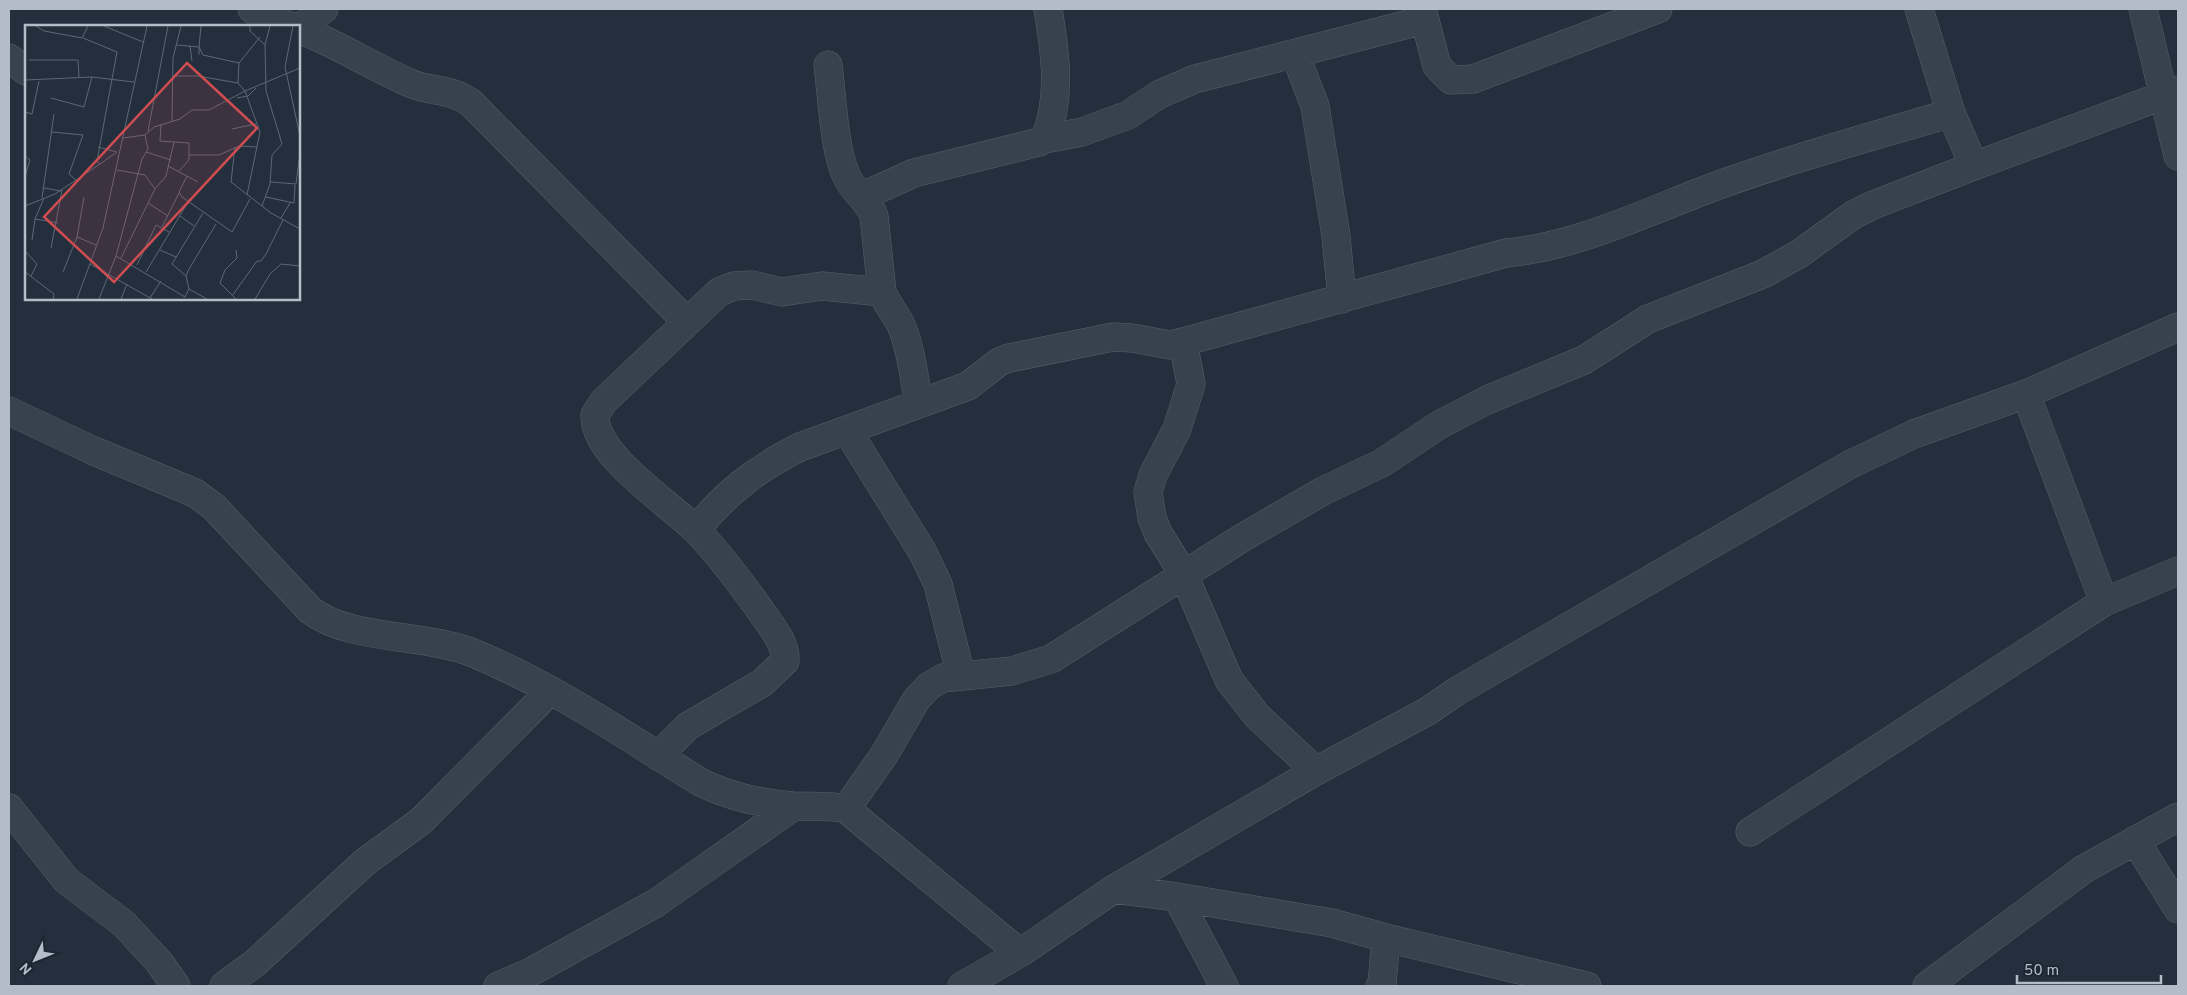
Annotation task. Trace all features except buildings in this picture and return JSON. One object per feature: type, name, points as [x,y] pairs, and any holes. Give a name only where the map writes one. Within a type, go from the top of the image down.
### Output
[{"type":"street","points":[[252,9],[269,20],[287,25]]},
{"type":"street","points":[[300,28],[324,9]]},
{"type":"street","points":[[1045,139],[1051,115],[1056,74],[1048,9]]},
{"type":"street","points":[[863,196],[914,173],[1045,139],[1082,132],[1128,115],[1160,94],[1195,79],[1295,54],[1423,14],[1437,66],[1451,80],[1473,79],[1658,9]]},
{"type":"street","points":[[1919,9],[1952,113],[1974,166]]},
{"type":"street","points":[[2143,9],[2172,93],[2178,156]]},
{"type":"street","points":[[300,29],[361,57],[410,83],[423,88],[446,90],[459,95],[471,103],[687,322]]},
{"type":"street","points":[[1295,54],[1315,106],[1336,236],[1342,299]]},
{"type":"street","points":[[9,58],[25,70]]},
{"type":"street","points":[[828,65],[841,160],[846,177],[863,196],[874,216],[882,292],[902,328],[909,348],[919,404]]},
{"type":"street","points":[[846,809],[884,755],[916,700],[929,686],[943,678],[1012,671],[1051,659],[1249,534],[1323,492],[1382,463],[1439,426],[1487,400],[1584,360],[1648,319],[1764,274],[1799,254],[1853,215],[1872,205],[2172,93]]},
{"type":"street","points":[[696,530],[726,495],[755,472],[800,447],[968,386],[1000,362],[1009,358],[1113,337],[1132,338],[1170,345],[1506,253],[1535,251],[1636,218],[1730,181],[1952,113]]},
{"type":"street","points":[[658,756],[688,726],[762,683],[785,661],[786,653],[780,639],[752,598],[696,530],[621,463],[599,436],[594,423],[595,415],[604,401],[719,292],[734,286],[752,285],[782,292],[822,286],[882,292]]},
{"type":"street","points":[[962,986],[1020,953],[1114,890],[1316,771],[1428,711],[1457,691],[1849,465],[1914,434],[2026,394],[2178,327]]},
{"type":"street","points":[[1183,342],[1191,384],[1177,430],[1153,476],[1148,492],[1148,506],[1158,533],[1184,575],[1229,680],[1243,700],[1316,771]]},
{"type":"street","points":[[2026,394],[2104,602]]},
{"type":"street","points":[[9,412],[94,451],[195,493],[214,507],[310,610],[323,620],[341,627],[423,639],[456,647],[507,668],[550,691],[725,794],[746,800],[794,806],[831,805],[846,809],[1020,953]]},
{"type":"street","points":[[847,430],[922,551],[938,584],[961,676]]},
{"type":"street","points":[[1750,832],[2104,602],[2178,571]]},
{"type":"street","points":[[224,986],[255,963],[365,862],[421,820],[550,691]]},
{"type":"street","points":[[498,986],[528,973],[656,903],[794,806]]},
{"type":"street","points":[[9,808],[66,880],[124,924],[160,962],[176,986]]},
{"type":"street","points":[[1927,986],[2052,895],[2070,878],[2178,817]]},
{"type":"street","points":[[2135,840],[2178,909]]},
{"type":"street","points":[[1114,890],[1177,897],[1332,923],[1386,938],[1587,986]]},
{"type":"street","points":[[1177,897],[1224,986]]},
{"type":"street","points":[[1380,986],[1382,984],[1386,938]]}]
